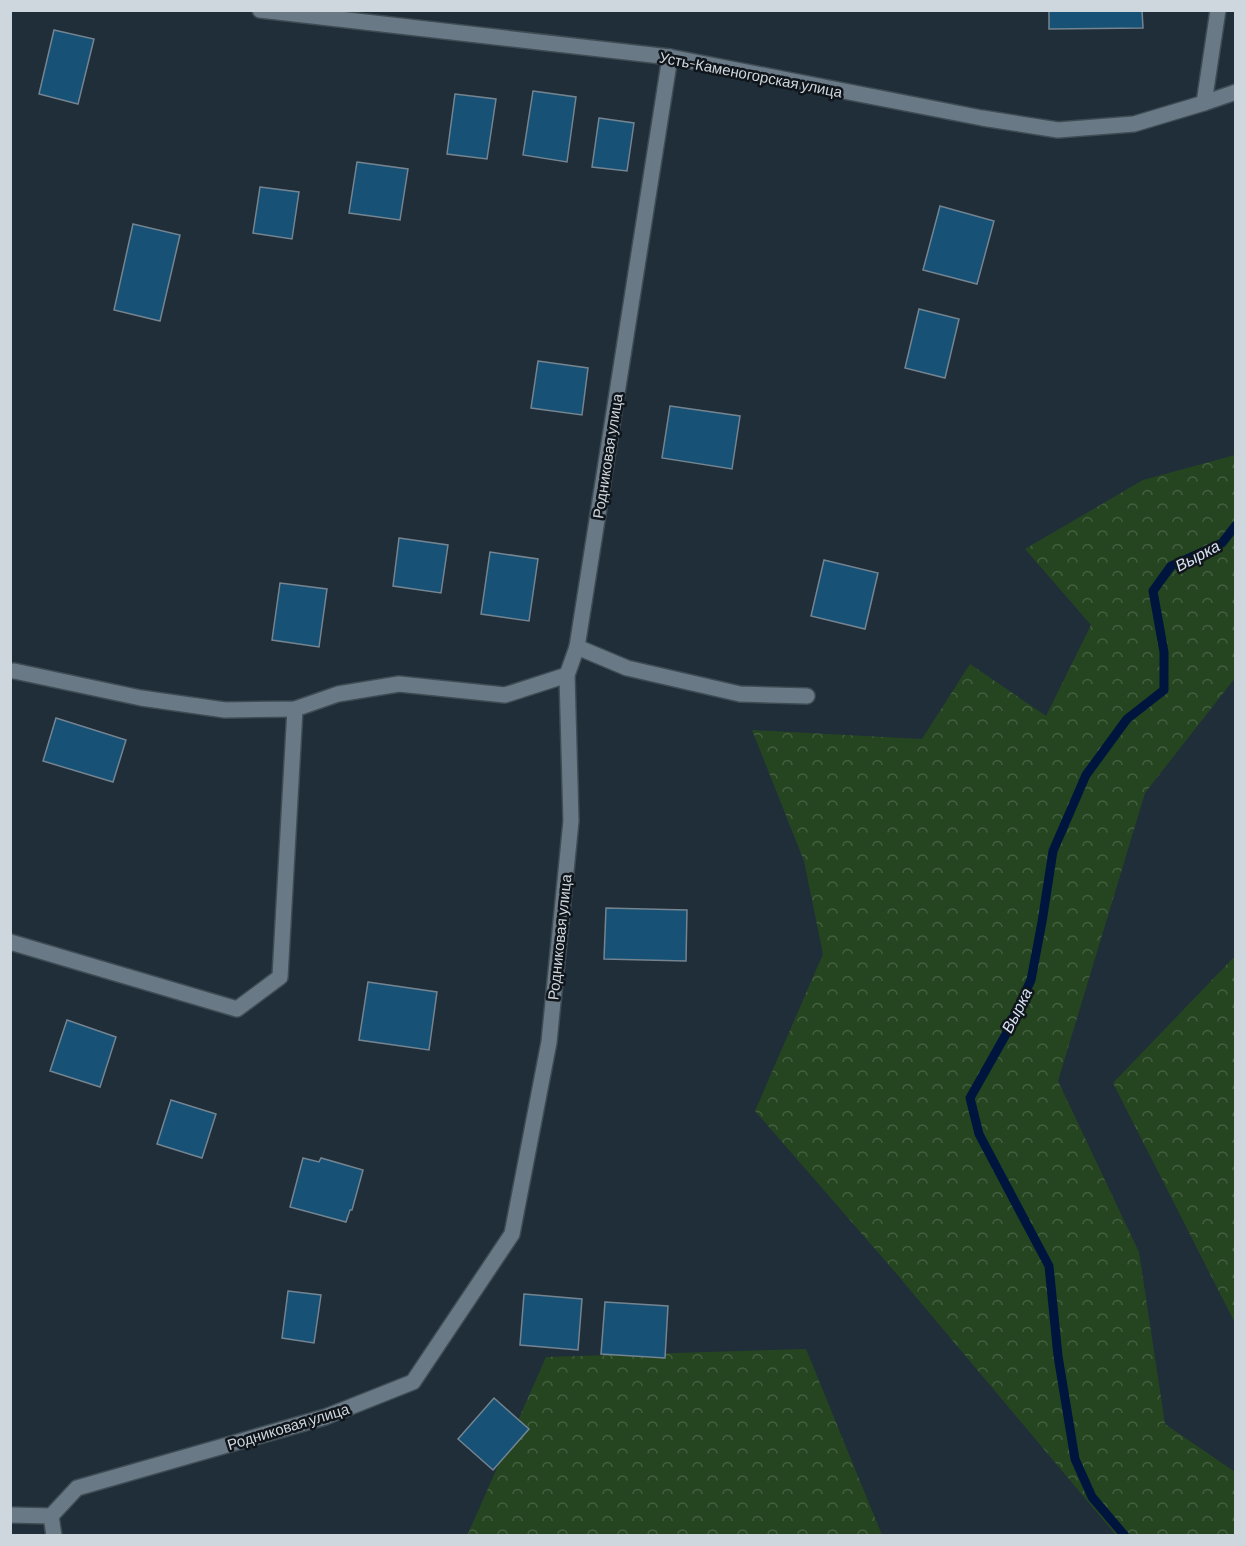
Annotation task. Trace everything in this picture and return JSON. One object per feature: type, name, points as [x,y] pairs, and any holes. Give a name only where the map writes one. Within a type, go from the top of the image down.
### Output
[{"type":"street","name":"Усть-Каменогорская улица","points":[[260,10],[670,57],[982,118],[1058,130],[1134,123],[1236,92]]},
{"type":"street","points":[[1204,103],[1218,10]]},
{"type":"street","name":"Родниковая улица","points":[[51,1516],[77,1488],[325,1417],[413,1382],[512,1234],[549,1042],[569,845],[571,821],[567,675],[577,648],[670,57]]},
{"type":"street","points":[[577,648],[627,668],[740,694],[807,696]]},
{"type":"street","points":[[14,671],[141,698],[214,708],[295,709],[339,694],[399,684],[505,694],[567,675]]},
{"type":"street","points":[[10,942],[237,1009],[280,977],[295,709]]},
{"type":"street","points":[[10,1515],[51,1516],[54,1536]]},
{"type":"green space","points":[[1235,455],[1235,678],[1145,793],[1058,1081],[1139,1252],[1165,1424],[1235,1472],[1235,1535],[1116,1535],[895,1272],[755,1111],[823,954],[804,861],[752,730],[922,739],[970,664],[1046,716],[1091,625],[1025,549],[1143,480]]},
{"type":"green space","points":[[1235,956],[1235,1323],[1113,1083]]},
{"type":"green space","points":[[806,1349],[882,1535],[467,1536],[546,1357]]},
{"type":"building","points":[[1049,10],[1142,10],[1143,28],[1049,29]]},
{"type":"building","points":[[54,30],[94,39],[78,104],[39,94]]},
{"type":"building","points":[[533,91],[576,97],[567,162],[523,155]]},
{"type":"building","points":[[455,94],[496,99],[487,159],[447,154]]},
{"type":"building","points":[[599,118],[634,123],[627,171],[592,167]]},
{"type":"building","points":[[357,162],[408,169],[400,220],[349,213]]},
{"type":"building","points":[[260,187],[299,192],[292,239],[253,233]]},
{"type":"building","points":[[940,206],[994,221],[977,284],[923,270]]},
{"type":"building","points":[[133,224],[180,235],[160,321],[114,310]]},
{"type":"building","points":[[919,309],[959,319],[945,378],[905,368]]},
{"type":"building","points":[[538,361],[588,368],[582,415],[531,408]]},
{"type":"building","points":[[670,406],[740,416],[732,469],[662,458]]},
{"type":"building","points":[[399,538],[448,545],[441,593],[393,586]]},
{"type":"building","points":[[490,552],[538,559],[529,621],[481,614]]},
{"type":"building","points":[[824,560],[878,573],[865,629],[811,616]]},
{"type":"building","points":[[280,583],[327,589],[319,647],[272,640]]},
{"type":"building","points":[[56,718],[126,740],[113,782],[43,761]]},
{"type":"building","points":[[606,908],[687,910],[686,961],[604,959]]},
{"type":"building","points":[[368,982],[437,992],[429,1050],[359,1040]]},
{"type":"building","points":[[67,1020],[116,1037],[100,1087],[50,1071]]},
{"type":"building","points":[[171,1100],[216,1114],[202,1158],[157,1144]]},
{"type":"building","points":[[303,1158],[319,1162],[321,1158],[363,1170],[352,1210],[346,1222],[290,1207]]},
{"type":"building","points":[[288,1291],[321,1295],[314,1343],[282,1338]]},
{"type":"building","points":[[524,1294],[582,1299],[578,1350],[520,1345]]},
{"type":"building","points":[[605,1302],[668,1306],[665,1358],[601,1354]]},
{"type":"building","points":[[494,1398],[529,1429],[493,1470],[458,1439]]},
{"type":"waterway","name":"Вырка","points":[[1125,1536],[1092,1497],[1075,1459],[1058,1356],[1049,1266],[979,1134],[970,1098],[1005,1036],[1031,980],[1053,851],[1086,775],[1127,719],[1164,690],[1164,652],[1153,591],[1171,566],[1222,543],[1236,525]]}]
